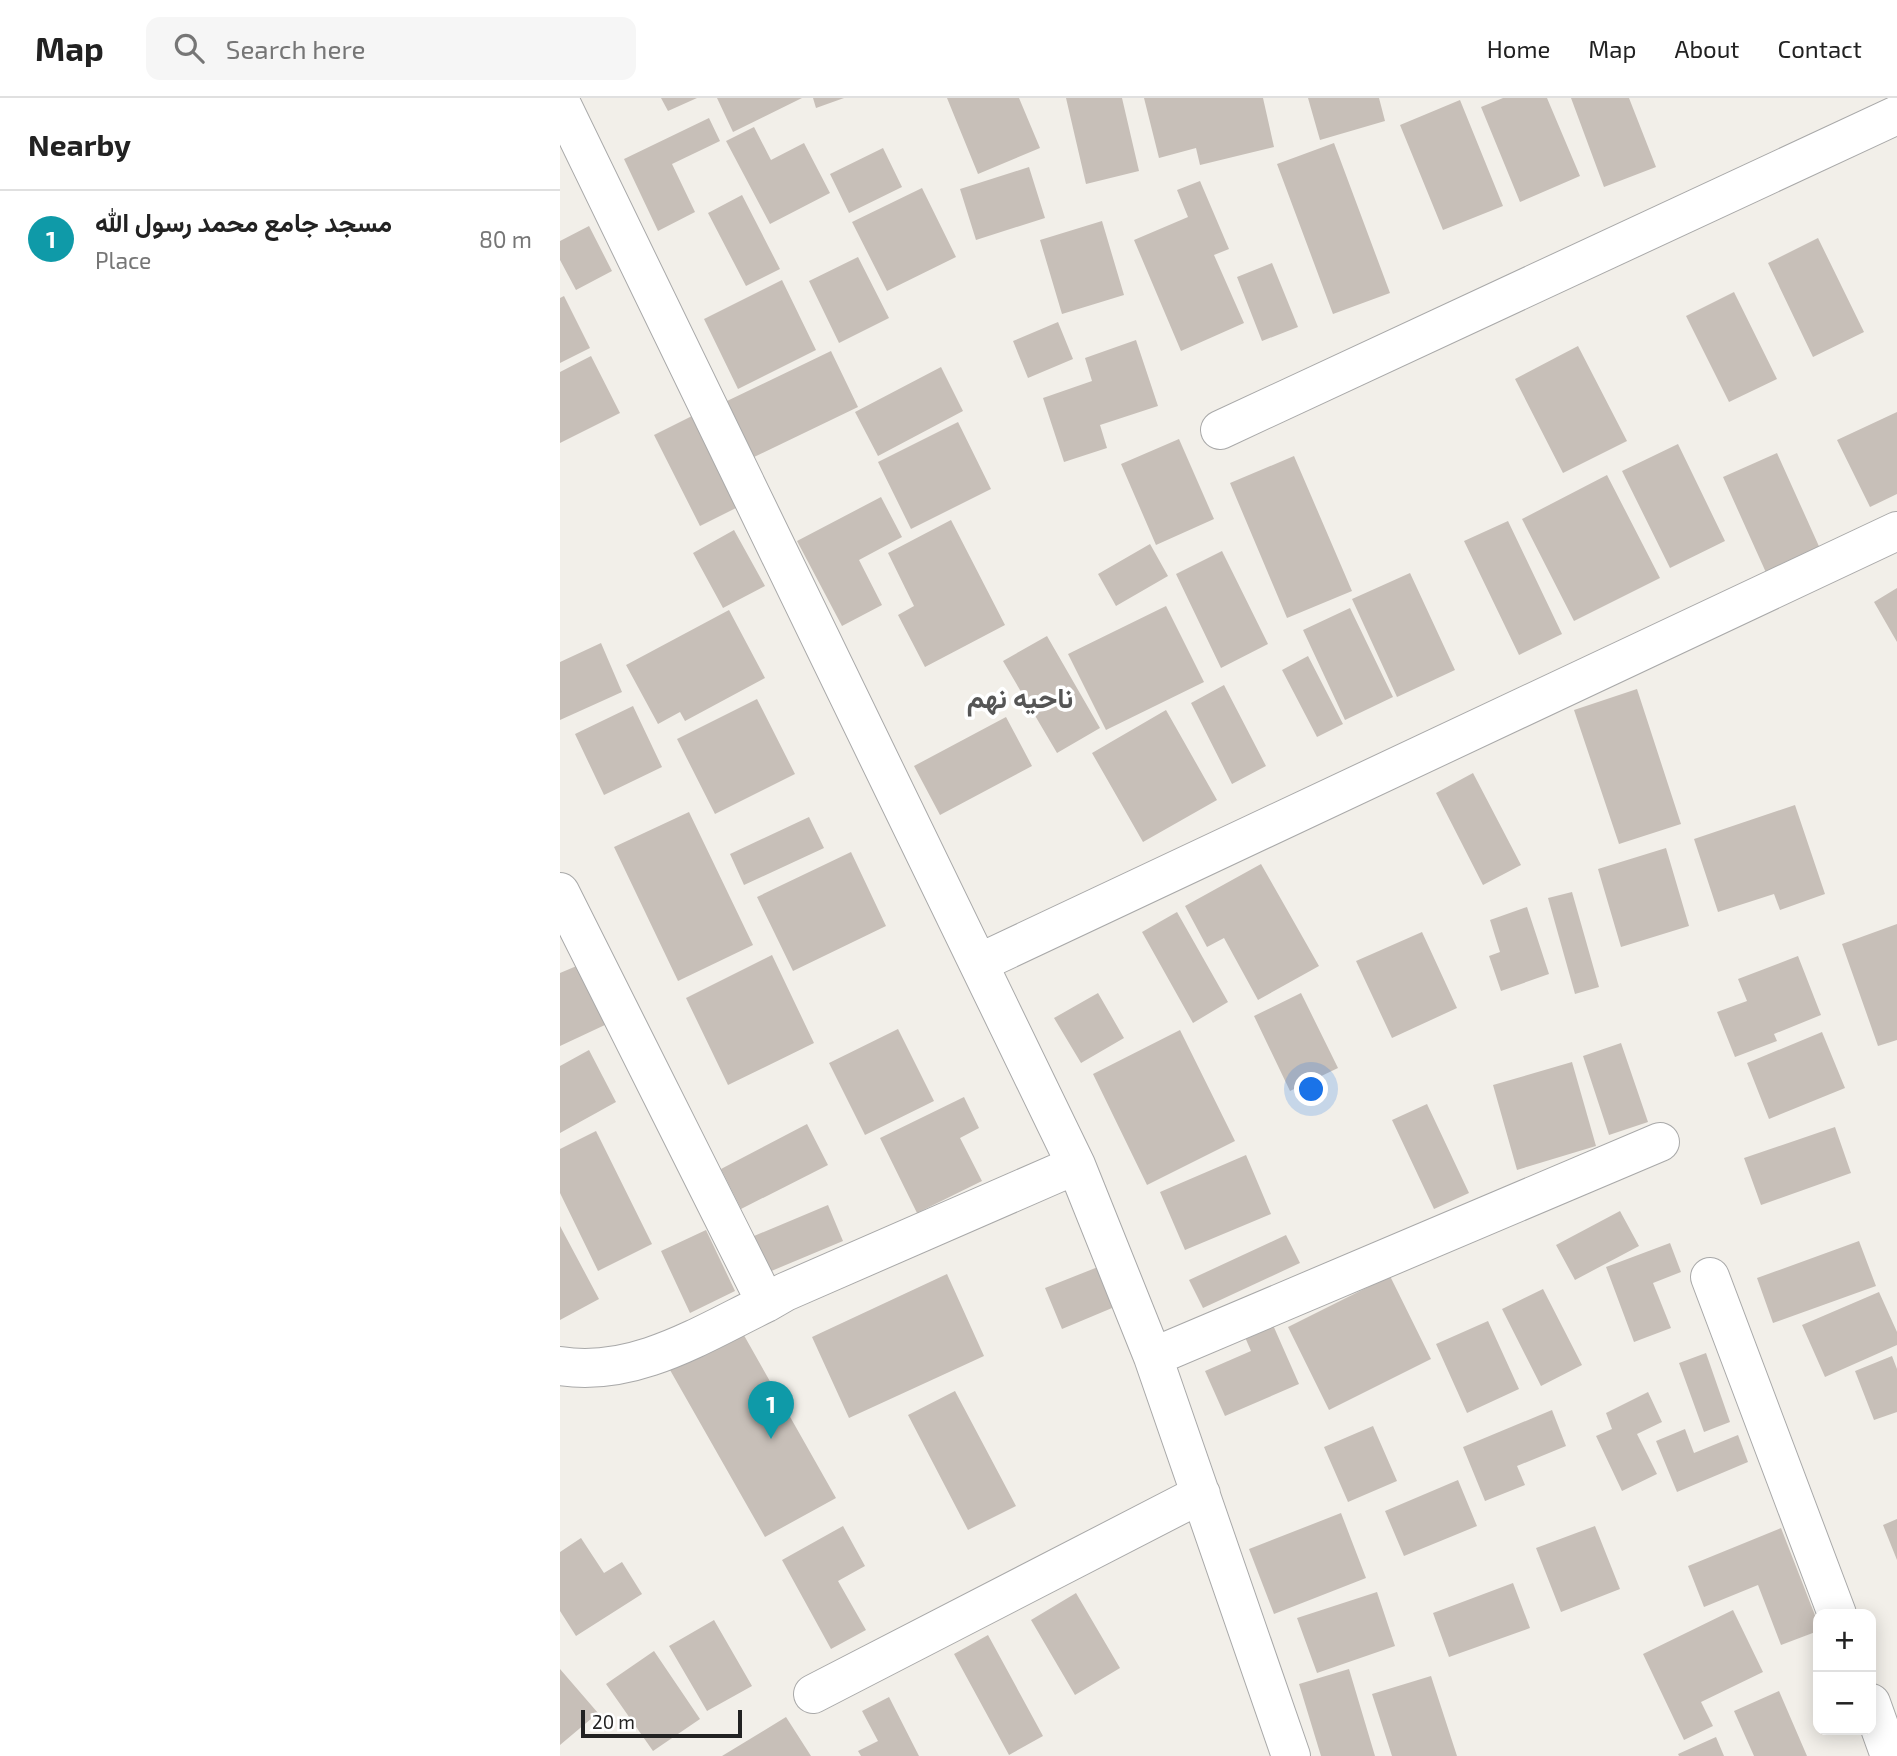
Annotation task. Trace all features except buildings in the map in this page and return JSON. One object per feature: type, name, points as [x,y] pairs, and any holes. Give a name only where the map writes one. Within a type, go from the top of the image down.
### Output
[{"type":"street","points":[[560,102],[1076,1165],[1153,1357],[1291,1756]]},
{"type":"street","points":[[1220,430],[1897,115]]},
{"type":"street","points":[[979,963],[1897,531]]},
{"type":"street","points":[[560,892],[766,1303]]},
{"type":"street","points":[[1153,1357],[1660,1142]]},
{"type":"street","points":[[560,1366],[578,1369],[613,1366],[656,1356],[785,1292],[1076,1165]]},
{"type":"street","points":[[1710,1277],[1835,1609]]},
{"type":"street","points":[[813,1694],[1200,1494]]},
{"type":"street","points":[[1876,1717],[1890,1756]]},
{"type":"place","name":"مسجد جامع محمد رسول الله","points":[[771,1439]]},
{"type":"district","name":"ناحیه نهم","points":[[1020,698]]}]
